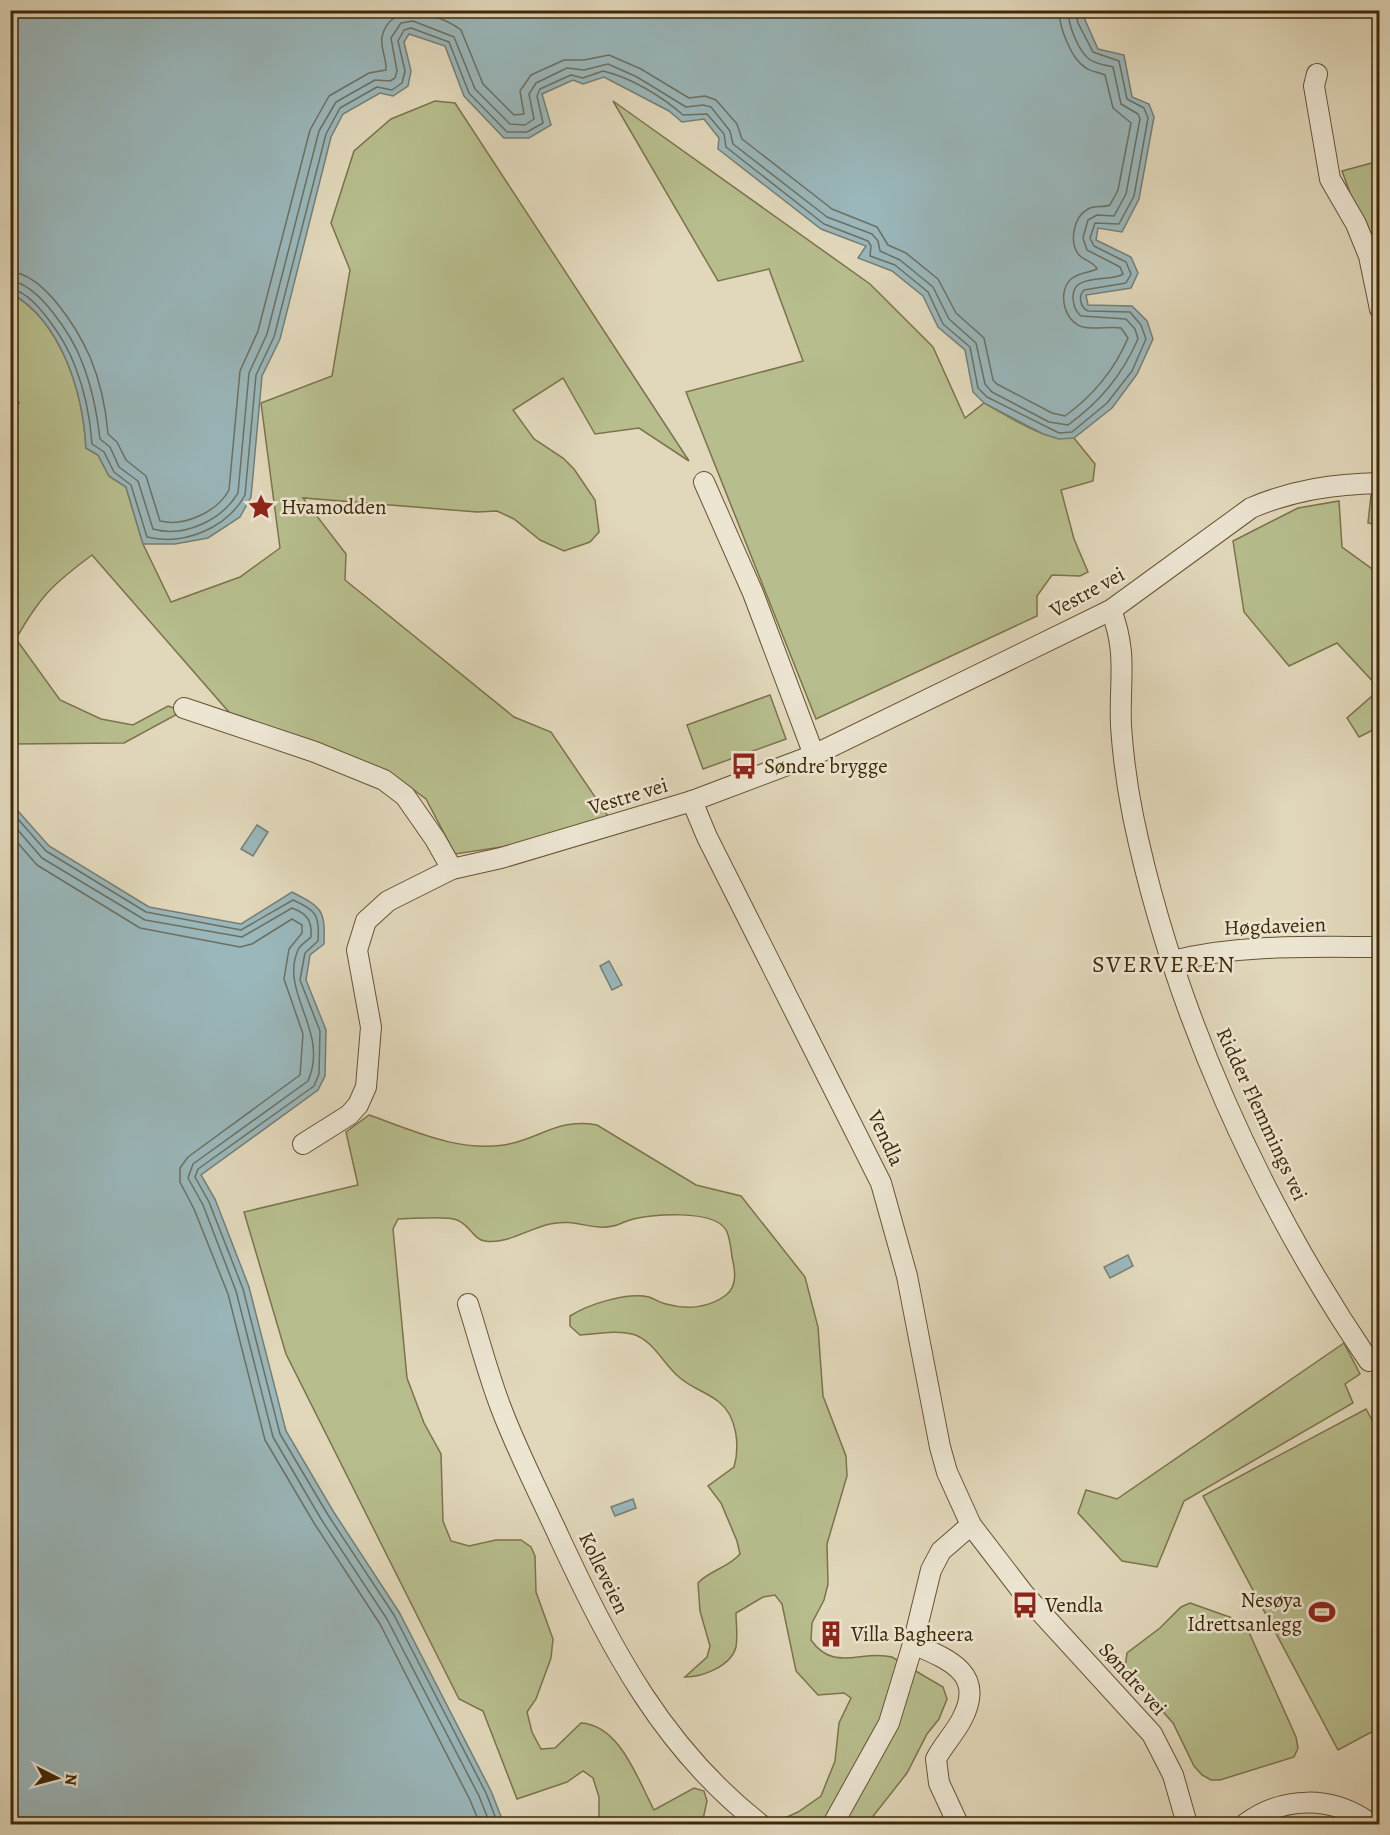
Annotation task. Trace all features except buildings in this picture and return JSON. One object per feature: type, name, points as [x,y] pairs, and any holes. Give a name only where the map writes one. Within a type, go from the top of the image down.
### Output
[{"type":"street","points":[[1317,74],[1314,86],[1330,179],[1356,224],[1369,256],[1380,309]]},
{"type":"street","points":[[704,482],[753,592],[814,755]]},
{"type":"street","name":"Vestre vei","points":[[303,1144],[350,1115],[358,1105],[366,1086],[371,1027],[357,950],[366,921],[388,901],[452,870],[511,855],[692,801],[814,755],[1111,610],[1251,508],[1278,497],[1319,487],[1380,483]]},
{"type":"street","name":"Ridder Flemmings vei","points":[[1111,610],[1122,644],[1121,726],[1133,816],[1146,871],[1173,961],[1215,1079],[1301,1252],[1369,1362],[1380,1355]]},
{"type":"street","points":[[184,708],[315,752],[384,780],[405,796],[435,839],[452,870]]},
{"type":"street","name":"Vendla","points":[[692,801],[707,837],[881,1183],[907,1276],[940,1447],[947,1472],[971,1525]]},
{"type":"street","name":"Høgdaveien","points":[[1173,961],[1231,951],[1380,947]]},
{"type":"street","name":"Kolleveien","points":[[468,1304],[492,1383],[510,1429],[591,1605],[625,1667],[651,1710],[682,1750],[711,1782],[760,1824]]},
{"type":"street","points":[[832,1824],[889,1723],[913,1644],[931,1570],[941,1551],[971,1525]]},
{"type":"street","name":"Søndre vei","points":[[971,1525],[1024,1594],[1152,1734],[1173,1774],[1187,1824]]},
{"type":"street","points":[[913,1644],[946,1658],[961,1670],[970,1691],[962,1720],[936,1759],[939,1783],[958,1824]]},
{"type":"street","points":[[1245,1824],[1268,1809],[1300,1803],[1336,1806],[1371,1824]]},
{"type":"green space","points":[[435,101],[455,103],[689,461],[639,428],[595,434],[563,378],[513,410],[534,439],[563,458],[574,469],[595,500],[599,532],[590,542],[564,551],[540,540],[514,519],[497,511],[477,512],[303,498],[346,554],[345,580],[514,717],[551,732],[608,816],[529,843],[455,854],[426,799],[396,777],[235,719],[92,555],[48,592],[16,639],[60,700],[101,719],[133,725],[168,706],[183,711],[124,743],[11,744],[10,404],[20,403],[11,401],[11,293],[29,306],[56,340],[74,382],[86,448],[98,455],[109,476],[126,487],[143,544],[171,602],[240,577],[280,548],[261,403],[332,376],[350,270],[331,223],[354,151],[391,119]]},
{"type":"green space","points":[[613,101],[870,284],[933,347],[965,418],[984,403],[1039,432],[1050,436],[1074,438],[1095,464],[1093,481],[1061,490],[1074,539],[1088,572],[1080,576],[1052,575],[1037,596],[1037,616],[816,719],[686,392],[803,361],[769,269],[718,281]]},
{"type":"green space","points":[[1379,161],[1379,272],[1342,171]]},
{"type":"green space","points":[[1371,495],[1379,496],[1379,525],[1368,523]]},
{"type":"green space","points":[[1339,501],[1342,547],[1379,574],[1379,688],[1337,643],[1289,666],[1244,612],[1233,541],[1298,508]]},
{"type":"green space","points":[[1379,690],[1379,727],[1359,737],[1347,718]]},
{"type":"green space","points":[[770,695],[786,739],[703,769],[687,725]]},
{"type":"green space","points":[[369,1115],[452,1143],[486,1146],[517,1142],[570,1124],[597,1125],[696,1185],[741,1196],[805,1277],[818,1327],[823,1396],[846,1456],[847,1476],[827,1544],[828,1584],[824,1600],[812,1623],[811,1640],[820,1650],[839,1658],[881,1655],[892,1657],[943,1687],[947,1699],[939,1719],[927,1734],[907,1773],[867,1824],[777,1824],[821,1796],[835,1761],[839,1723],[851,1698],[844,1693],[818,1695],[796,1671],[782,1604],[775,1595],[763,1597],[736,1613],[736,1647],[728,1660],[708,1673],[685,1677],[707,1657],[710,1646],[700,1611],[698,1583],[740,1554],[721,1503],[708,1486],[734,1467],[737,1441],[730,1415],[719,1402],[673,1372],[652,1347],[640,1337],[619,1332],[580,1335],[570,1326],[570,1316],[587,1307],[619,1298],[649,1297],[674,1306],[698,1307],[712,1303],[726,1295],[734,1282],[735,1272],[726,1230],[719,1223],[696,1216],[666,1215],[639,1218],[605,1227],[559,1223],[542,1226],[493,1242],[481,1240],[457,1220],[437,1217],[398,1219],[393,1229],[407,1378],[424,1423],[441,1454],[443,1521],[451,1541],[469,1546],[496,1540],[521,1540],[531,1547],[535,1556],[536,1592],[553,1639],[551,1658],[536,1699],[527,1712],[532,1732],[541,1749],[555,1748],[581,1723],[595,1726],[617,1743],[634,1770],[654,1810],[694,1788],[704,1791],[707,1801],[702,1824],[599,1824],[599,1797],[593,1778],[583,1771],[567,1782],[517,1799],[483,1711],[459,1699],[286,1354],[244,1212],[358,1185],[346,1132]]},
{"type":"green space","points":[[1344,1343],[1360,1374],[1345,1384],[1353,1403],[1184,1501],[1157,1567],[1122,1561],[1078,1513],[1086,1490],[1117,1499]]},
{"type":"green space","name":"Nesøya Idrettsanlegg","points":[[1366,1409],[1380,1434],[1379,1728],[1338,1750],[1203,1496]]},
{"type":"green space","points":[[1190,1603],[1235,1619],[1248,1630],[1296,1737],[1298,1748],[1294,1757],[1220,1780],[1211,1780],[1202,1775],[1194,1766],[1173,1723],[1125,1669],[1127,1653],[1160,1628],[1181,1607]]},
{"type":"water","points":[[10,11],[1081,11],[1098,49],[1124,55],[1132,97],[1149,104],[1154,117],[1139,199],[1122,232],[1098,228],[1096,240],[1131,257],[1138,273],[1131,288],[1086,295],[1088,305],[1132,306],[1147,321],[1153,339],[1137,374],[1112,408],[1074,438],[1059,439],[1043,434],[984,403],[973,392],[965,350],[938,327],[923,296],[892,271],[858,258],[866,246],[821,229],[718,149],[719,138],[704,119],[682,122],[669,111],[604,77],[583,84],[573,80],[542,94],[551,125],[529,138],[504,138],[464,96],[445,46],[409,34],[404,42],[411,71],[408,86],[393,96],[380,93],[343,114],[331,137],[280,339],[262,376],[251,497],[240,517],[208,538],[175,544],[143,544],[126,487],[109,476],[98,455],[86,448],[74,382],[56,340],[29,306],[11,293]]},
{"type":"water","points":[[10,802],[49,846],[149,907],[241,924],[292,892],[310,902],[320,911],[324,924],[324,944],[310,955],[306,980],[326,1030],[325,1076],[318,1090],[201,1175],[215,1199],[249,1287],[286,1431],[333,1511],[399,1612],[491,1791],[504,1824],[11,1824]]},
{"type":"water","points":[[257,825],[268,832],[253,856],[241,849]]},
{"type":"water","points":[[609,961],[622,985],[612,990],[600,966]]},
{"type":"water","points":[[1128,1255],[1133,1266],[1110,1278],[1104,1267]]},
{"type":"water","points":[[633,1499],[636,1508],[615,1516],[611,1507]]},
{"type":"place","name":"Hvamodden","points":[[261,507]]},
{"type":"place","name":"Søndre brygge","points":[[744,766]]},
{"type":"place","name":"Vendla","points":[[1025,1605]]},
{"type":"place","name":"Nesøya Idrettsanlegg","points":[[1322,1612]]},
{"type":"place","name":"Villa Bagheera","points":[[831,1634]]},
{"type":"district","name":"SVERVEREN","points":[[1164,964]]}]
